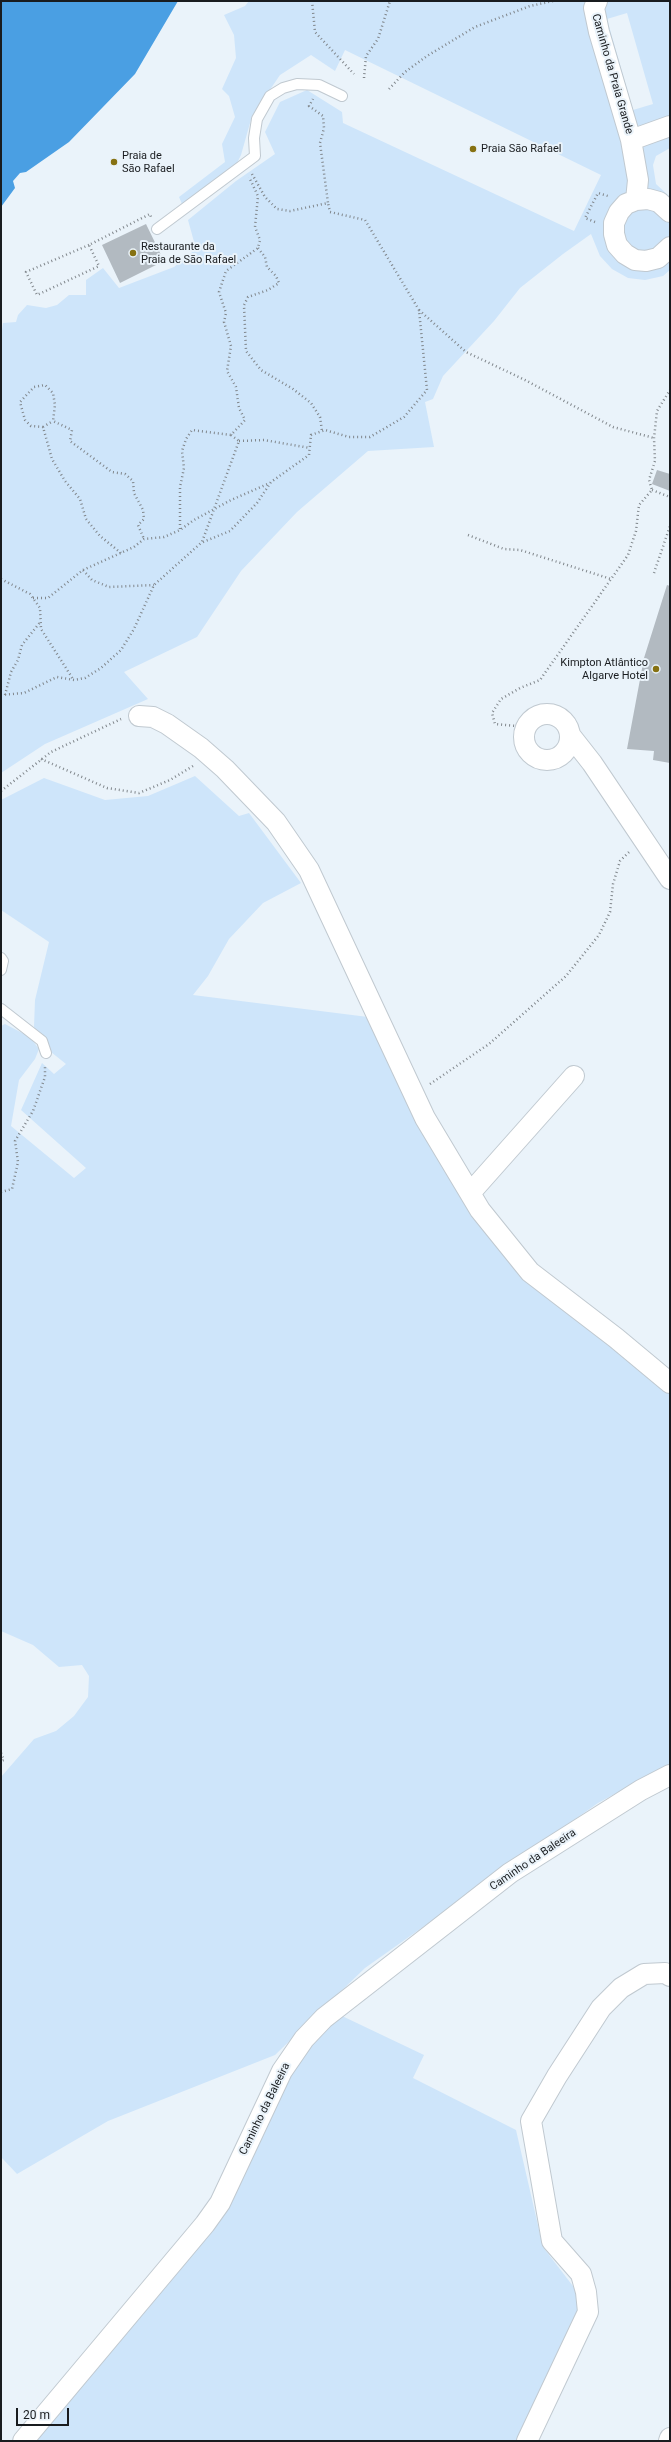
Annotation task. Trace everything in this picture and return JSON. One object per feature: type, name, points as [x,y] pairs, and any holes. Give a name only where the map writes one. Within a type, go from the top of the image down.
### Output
[{"type":"street","name":"Caminho da Praia Grande","points":[[595,5],[631,140],[638,180],[636,200]]},
{"type":"street","points":[[631,140],[670,126]]},
{"type":"street","points":[[670,212],[659,202],[648,199],[636,200],[626,204],[616,217],[614,234],[617,246],[625,254],[635,260],[646,261],[658,258],[670,247]]},
{"type":"street","points":[[139,716],[153,717],[167,724],[210,756],[276,822],[305,864],[415,1095],[424,1118],[471,1192],[480,1210],[530,1272],[616,1338],[670,1383]]},
{"type":"street","points":[[570,735],[566,751],[556,759],[543,760],[535,758],[525,744],[526,727],[538,716],[555,716],[568,727],[570,735],[592,763],[670,879]]},
{"type":"street","points":[[471,1192],[574,1076]]},
{"type":"street","name":"Caminho da Baleeira","points":[[23,2441],[157,2282],[220,2203],[282,2071],[304,2039],[324,2018],[510,1873],[641,1790],[670,1775]]},
{"type":"street","points":[[527,2441],[588,2312],[586,2292],[581,2274],[552,2241],[531,2121],[556,2076],[601,2008],[621,1988],[644,1974],[665,1973],[670,1976]]},
{"type":"lane","points":[[157,229],[255,156],[254,138],[257,119],[270,96],[283,88],[296,84],[319,85],[342,96]]},
{"type":"lane","points":[[1,958],[1,970]]},
{"type":"lane","points":[[1,1009],[42,1041],[46,1053]]},
{"type":"path","points":[[312,1],[315,32],[354,74]]},
{"type":"path","points":[[364,78],[366,56],[378,39],[390,1]]},
{"type":"path","points":[[388,89],[405,72],[427,56],[475,28],[530,6],[553,1]]},
{"type":"path","points":[[319,85],[309,106],[323,116],[324,128],[320,143],[330,212],[365,220],[419,310],[466,352],[525,380],[613,427],[654,438]]},
{"type":"path","points":[[244,165],[265,197],[277,209],[290,212],[328,203]]},
{"type":"path","points":[[231,435],[245,420],[239,408],[236,386],[228,371],[232,346],[224,322],[226,313],[219,292],[226,271],[258,248],[260,240],[256,227],[258,196],[244,165]]},
{"type":"path","points":[[599,224],[585,218],[598,193],[611,196]]},
{"type":"path","points":[[89,245],[99,266],[37,295],[26,272],[89,245],[150,214],[157,229]]},
{"type":"path","points":[[258,248],[265,257],[267,266],[276,276],[278,283],[268,290],[248,297],[244,305],[246,351],[261,370],[293,389],[311,403],[320,417],[322,431]]},
{"type":"path","points":[[33,598],[48,598],[83,570],[121,553],[144,539],[164,536],[180,530],[194,520],[271,482],[309,455],[311,435],[325,430],[348,437],[370,437],[404,417],[427,390],[419,310]]},
{"type":"path","points":[[45,385],[53,393],[55,405],[54,421],[43,427],[31,426],[24,420],[20,402],[34,387],[45,385]]},
{"type":"path","points":[[652,490],[649,480],[655,461],[654,438],[657,411],[670,390]]},
{"type":"path","points":[[54,421],[72,430],[70,441],[112,472],[125,474],[133,482],[134,493],[143,510],[144,519],[138,525],[144,539]]},
{"type":"path","points":[[43,427],[52,459],[65,481],[80,499],[86,519],[100,536],[121,553]]},
{"type":"path","points":[[180,530],[180,487],[184,468],[182,451],[186,439],[192,430],[231,435],[239,441],[264,440],[310,448]]},
{"type":"path","points":[[202,542],[239,441]]},
{"type":"path","points":[[42,620],[22,645],[18,660],[11,672],[3,695],[24,693],[57,677],[74,680],[85,678],[96,671],[121,650],[134,628],[154,585],[202,542],[230,531],[257,503],[271,482]]},
{"type":"path","points":[[652,490],[670,497]]},
{"type":"path","points":[[526,727],[495,724],[492,713],[501,699],[520,688],[540,680],[628,555],[636,531],[639,504],[652,490]]},
{"type":"path","points":[[654,573],[670,526]]},
{"type":"path","points":[[468,535],[504,548],[520,550],[611,579]]},
{"type":"path","points":[[83,570],[92,580],[110,588],[154,585]]},
{"type":"path","points":[[1,579],[30,594],[33,598],[40,608],[42,620],[41,629],[74,680]]},
{"type":"path","points":[[1,791],[41,759],[122,719],[139,716]]},
{"type":"path","points":[[41,759],[107,788],[139,793],[170,780],[210,756]]},
{"type":"path","points":[[415,1095],[489,1044],[566,976],[599,934],[610,912],[613,884],[620,860],[643,840]]},
{"type":"path","points":[[1,1192],[12,1189],[17,1176],[18,1162],[15,1141],[33,1111],[45,1077],[46,1053]]},
{"type":"path","points":[[1,1753],[4,1760],[1,1761]]},
{"type":"shaded area","points":[[249,1],[670,1],[670,148],[656,156],[653,165],[656,184],[670,197],[670,270],[663,276],[645,280],[628,278],[612,269],[600,256],[591,234],[563,254],[520,288],[494,321],[443,376],[433,399],[425,402],[434,447],[368,451],[297,512],[241,571],[197,637],[124,672],[148,699],[45,744],[1,773],[1,337],[3,323],[16,322],[18,315],[27,305],[46,308],[57,305],[69,295],[86,295],[86,280],[103,268],[119,288],[174,267],[196,249],[188,220],[236,181],[275,154],[265,132],[280,102],[307,90],[342,112],[343,123],[574,231],[601,175],[345,50],[335,71],[311,55],[280,75],[252,116],[241,155],[234,169],[182,204],[179,197],[225,162],[222,144],[235,117],[229,96],[222,89],[236,58],[234,35],[224,15],[245,6]],"holes":[[[627,13],[653,104],[633,110],[607,19]]]},
{"type":"shaded area","points":[[195,776],[239,816],[249,813],[301,883],[263,903],[229,939],[208,976],[193,995],[368,1017],[444,1169],[524,1279],[613,1343],[670,1393],[670,1764],[598,1803],[365,1968],[275,2055],[108,2121],[17,2174],[1,2157],[1,1777],[34,1739],[56,1731],[74,1716],[88,1697],[89,1676],[82,1665],[59,1667],[33,1645],[1,1631],[1,1026],[5,1024],[30,1037],[39,1049],[35,1059],[19,1080],[11,1126],[74,1178],[86,1168],[21,1110],[42,1063],[54,1074],[66,1064],[51,1052],[34,1027],[35,1000],[49,942],[1,910],[1,800],[44,778],[105,800],[148,796]]},
{"type":"shaded area","points":[[340,2015],[424,2055],[413,2078],[516,2130],[543,2247],[579,2294],[580,2310],[519,2441],[35,2441],[227,2210],[292,2066]]},
{"type":"water","points":[[1,1],[178,1],[135,74],[69,142],[26,172],[20,173],[13,181],[15,188],[1,207]]},
{"type":"building","name":"Restaurante da Praia de São Rafael","points":[[146,224],[164,261],[120,283],[102,245]]},
{"type":"building","points":[[657,470],[670,474],[670,491],[652,484]]},
{"type":"building","name":"Kimpton Atlântico Algarve Hotel","points":[[667,585],[670,586],[670,763],[653,760],[654,751],[627,749],[644,658]]},
{"type":"place","name":"Praia São Rafael","points":[[473,149]]},
{"type":"place","name":"Praia de São Rafael","points":[[114,162]]},
{"type":"place","name":"Restaurante da Praia de São Rafael","points":[[133,253]]},
{"type":"place","name":"Kimpton Atlântico Algarve Hotel","points":[[656,669]]}]
